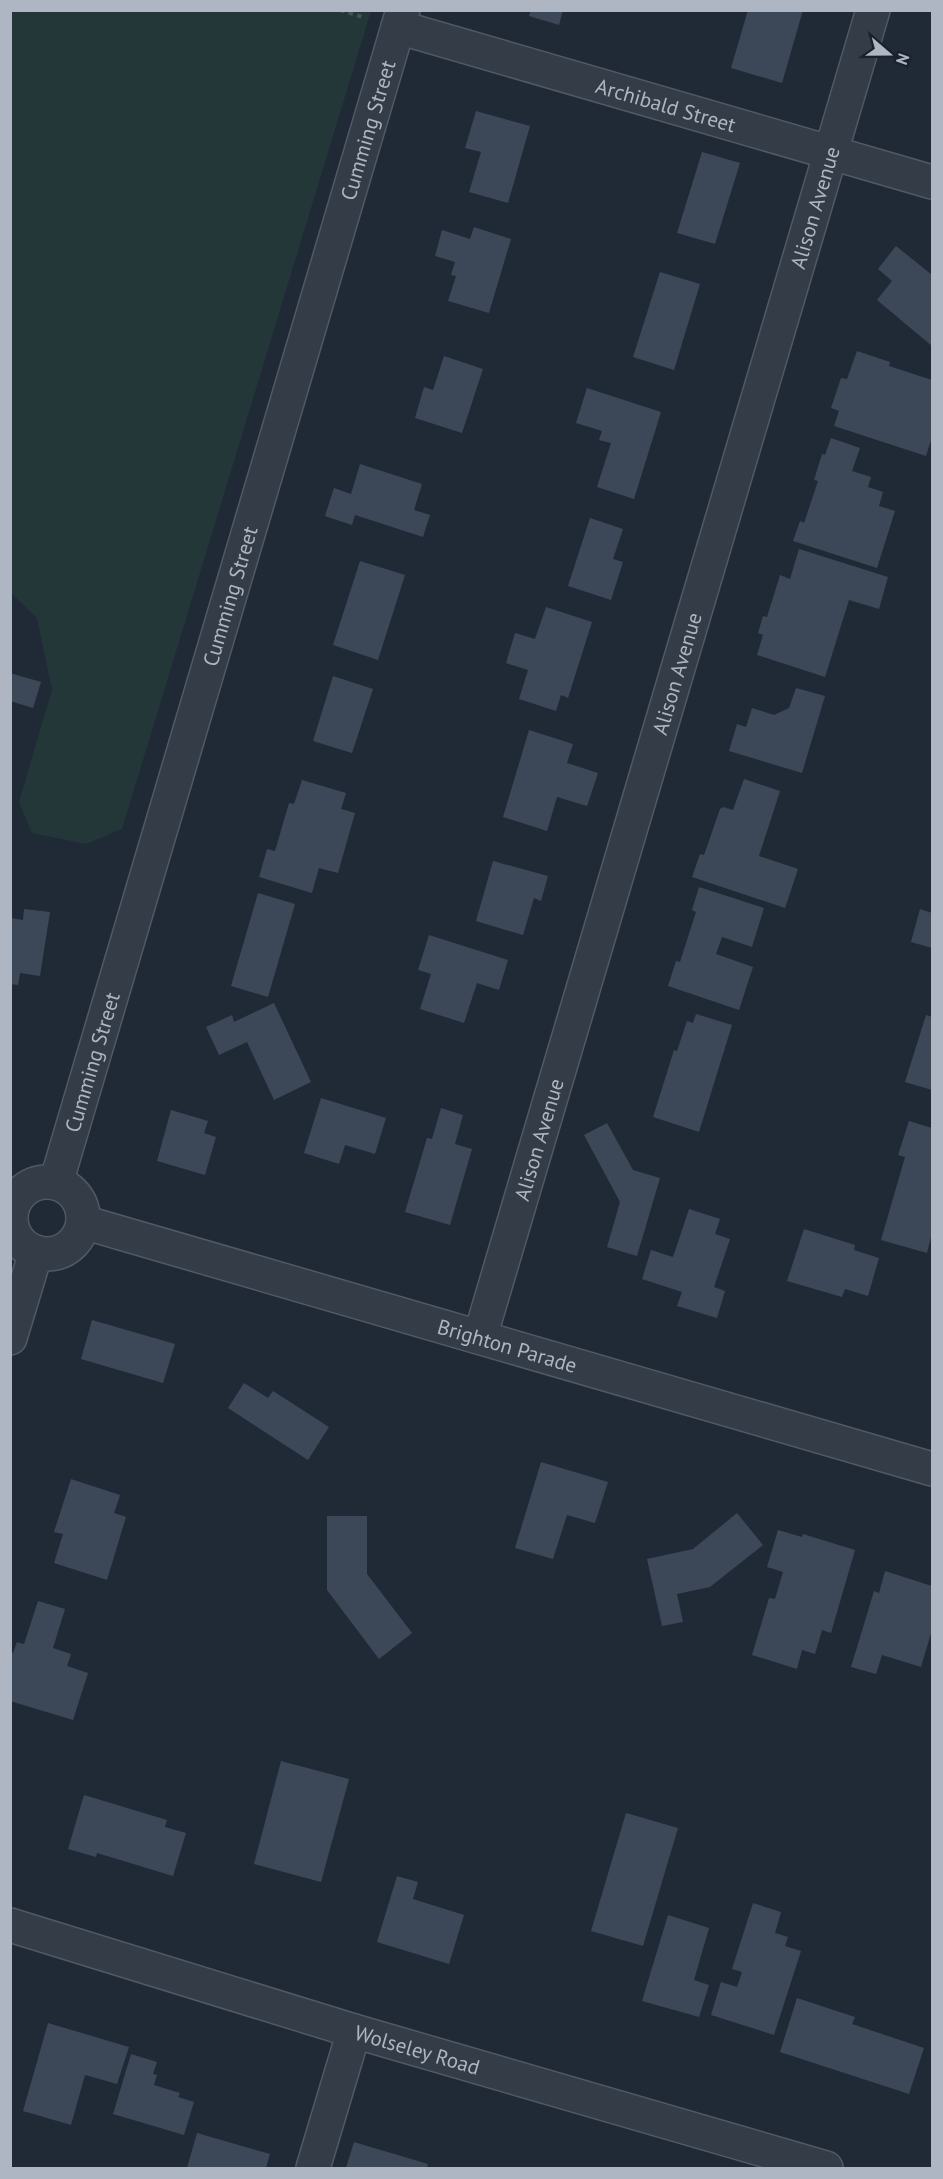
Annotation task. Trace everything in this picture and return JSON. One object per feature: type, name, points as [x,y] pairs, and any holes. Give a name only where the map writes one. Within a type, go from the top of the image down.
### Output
[{"type":"street","name":"Alison Avenue","points":[[480,1337],[873,10]]},
{"type":"street","name":"Archibald Street","points":[[401,19],[933,182]]},
{"type":"street","name":"Cumming Street","points":[[56,1183],[401,19]]},
{"type":"street","points":[[44,1182],[56,1183],[74,1193],[80,1201],[83,1211],[81,1232],[67,1249],[46,1254],[36,1252],[19,1240],[14,1232],[12,1211],[23,1191],[44,1182]]},
{"type":"street","name":"Brighton Parade","points":[[83,1221],[933,1468]]},
{"type":"street","points":[[10,1338],[36,1252]]},
{"type":"street","name":"Wolseley Road","points":[[10,1925],[354,2031],[826,2169]]},
{"type":"street","points":[[313,2169],[354,2031]]},
{"type":"green space","points":[[10,11],[371,11],[122,829],[86,844],[32,833],[19,802],[52,690],[37,618],[11,593]]},
{"type":"building","points":[[531,10],[563,10],[559,25],[529,16]]},
{"type":"building","points":[[748,10],[803,10],[782,83],[731,68]]},
{"type":"building","points":[[476,111],[530,126],[508,203],[469,192],[481,152],[465,148]]},
{"type":"building","points":[[702,152],[740,163],[715,244],[677,233]]},
{"type":"building","points":[[474,227],[511,239],[489,313],[448,301],[456,276],[451,275],[455,262],[435,256],[442,230],[470,239]]},
{"type":"building","points":[[896,246],[932,275],[932,346],[877,300],[892,281],[878,269]]},
{"type":"building","points":[[660,272],[700,284],[674,370],[633,357]]},
{"type":"building","points":[[857,351],[890,362],[889,366],[932,380],[932,437],[926,456],[834,426],[839,411],[831,408],[841,378],[847,379]]},
{"type":"building","points":[[444,356],[483,369],[462,433],[415,418],[424,387],[433,390]]},
{"type":"building","points":[[587,388],[661,412],[634,499],[597,487],[611,443],[599,440],[602,431],[576,423]]},
{"type":"building","points":[[831,438],[860,448],[852,471],[871,477],[868,487],[883,492],[879,506],[895,511],[877,568],[793,541],[800,521],[804,523],[818,481],[814,480],[822,454],[825,455]]},
{"type":"building","points":[[360,464],[422,484],[414,510],[430,515],[423,537],[355,515],[352,525],[325,516],[334,488],[351,494]]},
{"type":"building","points":[[590,518],[623,529],[613,559],[623,562],[611,600],[568,586]]},
{"type":"building","points":[[799,549],[888,577],[879,609],[849,600],[825,677],[757,655],[763,635],[758,633],[763,616],[767,617],[780,575],[790,579]]},
{"type":"building","points":[[360,561],[405,575],[378,660],[333,645]]},
{"type":"building","points":[[546,607],[592,622],[568,698],[561,695],[556,711],[519,699],[528,670],[506,663],[515,633],[535,639]]},
{"type":"building","points":[[10,673],[41,682],[33,708],[10,701]]},
{"type":"building","points":[[333,676],[373,689],[352,753],[313,741]]},
{"type":"building","points":[[796,688],[825,696],[802,773],[729,751],[737,724],[746,727],[752,708],[774,715],[789,708]]},
{"type":"building","points":[[529,730],[573,744],[567,763],[598,773],[587,806],[557,797],[547,831],[503,817]]},
{"type":"building","points":[[744,779],[780,791],[759,856],[798,869],[785,908],[692,877],[700,854],[704,855],[720,809],[723,807],[733,810]]},
{"type":"building","points":[[302,780],[346,793],[341,809],[355,813],[338,873],[319,868],[312,893],[259,877],[267,849],[275,851],[289,803],[294,804]]},
{"type":"building","points":[[493,861],[548,876],[541,901],[534,898],[523,935],[476,921]]},
{"type":"building","points":[[699,887],[764,908],[752,947],[722,937],[716,954],[753,967],[739,1010],[668,986],[676,961],[680,962],[696,912],[692,910]]},
{"type":"building","points":[[258,893],[295,904],[268,997],[231,986]]},
{"type":"building","points":[[24,909],[50,912],[40,976],[20,973],[18,985],[10,984],[10,918],[23,920]]},
{"type":"building","points":[[920,909],[932,913],[932,948],[911,942]]},
{"type":"building","points":[[429,935],[508,960],[499,990],[477,983],[464,1023],[420,1009],[431,974],[418,970]]},
{"type":"building","points":[[274,1003],[311,1082],[274,1100],[247,1042],[219,1055],[206,1027],[232,1015],[234,1022]]},
{"type":"building","points":[[696,1014],[732,1025],[699,1132],[653,1117],[674,1050],[677,1051],[687,1021],[693,1023]]},
{"type":"building","points":[[926,1015],[932,1017],[932,1090],[905,1082]]},
{"type":"building","points":[[321,1098],[386,1118],[375,1154],[345,1145],[339,1164],[304,1153]]},
{"type":"building","points":[[441,1108],[463,1115],[455,1144],[472,1149],[450,1225],[405,1212],[427,1138],[432,1139]]},
{"type":"building","points":[[171,1110],[208,1121],[204,1133],[216,1137],[205,1175],[157,1161]]},
{"type":"building","points":[[909,1121],[932,1128],[932,1233],[927,1253],[881,1240],[905,1157],[898,1155]]},
{"type":"building","points":[[607,1123],[633,1170],[660,1178],[637,1256],[607,1247],[620,1202],[584,1135]]},
{"type":"building","points":[[689,1209],[720,1219],[715,1234],[730,1239],[714,1287],[725,1291],[717,1318],[677,1306],[682,1292],[642,1279],[651,1250],[673,1257]]},
{"type":"building","points":[[804,1229],[855,1245],[854,1250],[879,1258],[868,1296],[845,1289],[842,1297],[787,1281]]},
{"type":"building","points":[[92,1320],[175,1344],[163,1383],[81,1359]]},
{"type":"building","points":[[244,1383],[268,1398],[273,1391],[329,1427],[308,1460],[228,1408]]},
{"type":"building","points":[[541,1462],[608,1482],[595,1523],[567,1515],[553,1559],[515,1548]]},
{"type":"building","points":[[71,1479],[120,1495],[114,1513],[126,1517],[107,1580],[54,1563],[63,1534],[54,1532]]},
{"type":"building","points":[[737,1513],[763,1545],[710,1587],[677,1594],[683,1622],[662,1626],[647,1559],[693,1549]]},
{"type":"building","points":[[327,1516],[367,1516],[367,1574],[412,1633],[379,1659],[327,1590]]},
{"type":"building","points":[[778,1530],[802,1537],[803,1534],[855,1550],[831,1633],[822,1630],[815,1654],[802,1650],[797,1669],[752,1655],[769,1598],[775,1599],[783,1572],[767,1567]]},
{"type":"building","points":[[885,1571],[932,1586],[932,1630],[921,1667],[882,1655],[876,1674],[851,1667],[874,1591],[879,1593]]},
{"type":"building","points":[[38,1601],[65,1609],[53,1648],[71,1654],[67,1666],[88,1673],[73,1720],[10,1701],[10,1652],[13,1653],[17,1642],[24,1644]]},
{"type":"building","points":[[281,1761],[349,1779],[321,1882],[254,1864]]},
{"type":"building","points":[[84,1795],[167,1820],[165,1827],[186,1833],[173,1876],[97,1853],[96,1857],[68,1849]]},
{"type":"building","points":[[626,1813],[678,1828],[643,1946],[591,1931]]},
{"type":"building","points":[[397,1876],[418,1882],[413,1899],[464,1915],[449,1964],[377,1942]]},
{"type":"building","points":[[753,1903],[781,1912],[775,1933],[788,1937],[785,1946],[801,1951],[774,2035],[711,2015],[721,1982],[737,1987],[742,1972],[732,1969]]},
{"type":"building","points":[[668,1915],[709,1928],[694,1980],[709,1985],[699,2017],[642,2001]]},
{"type":"building","points":[[797,1998],[855,2017],[852,2024],[924,2048],[909,2094],[780,2052]]},
{"type":"building","points":[[48,2023],[129,2047],[117,2084],[85,2075],[71,2125],[23,2111]]},
{"type":"building","points":[[131,2054],[157,2062],[153,2074],[157,2075],[154,2085],[180,2093],[178,2097],[194,2102],[184,2135],[113,2114]]},
{"type":"building","points":[[197,2133],[270,2154],[266,2168],[187,2168]]},
{"type":"building","points":[[354,2142],[428,2164],[427,2168],[346,2168]]}]
